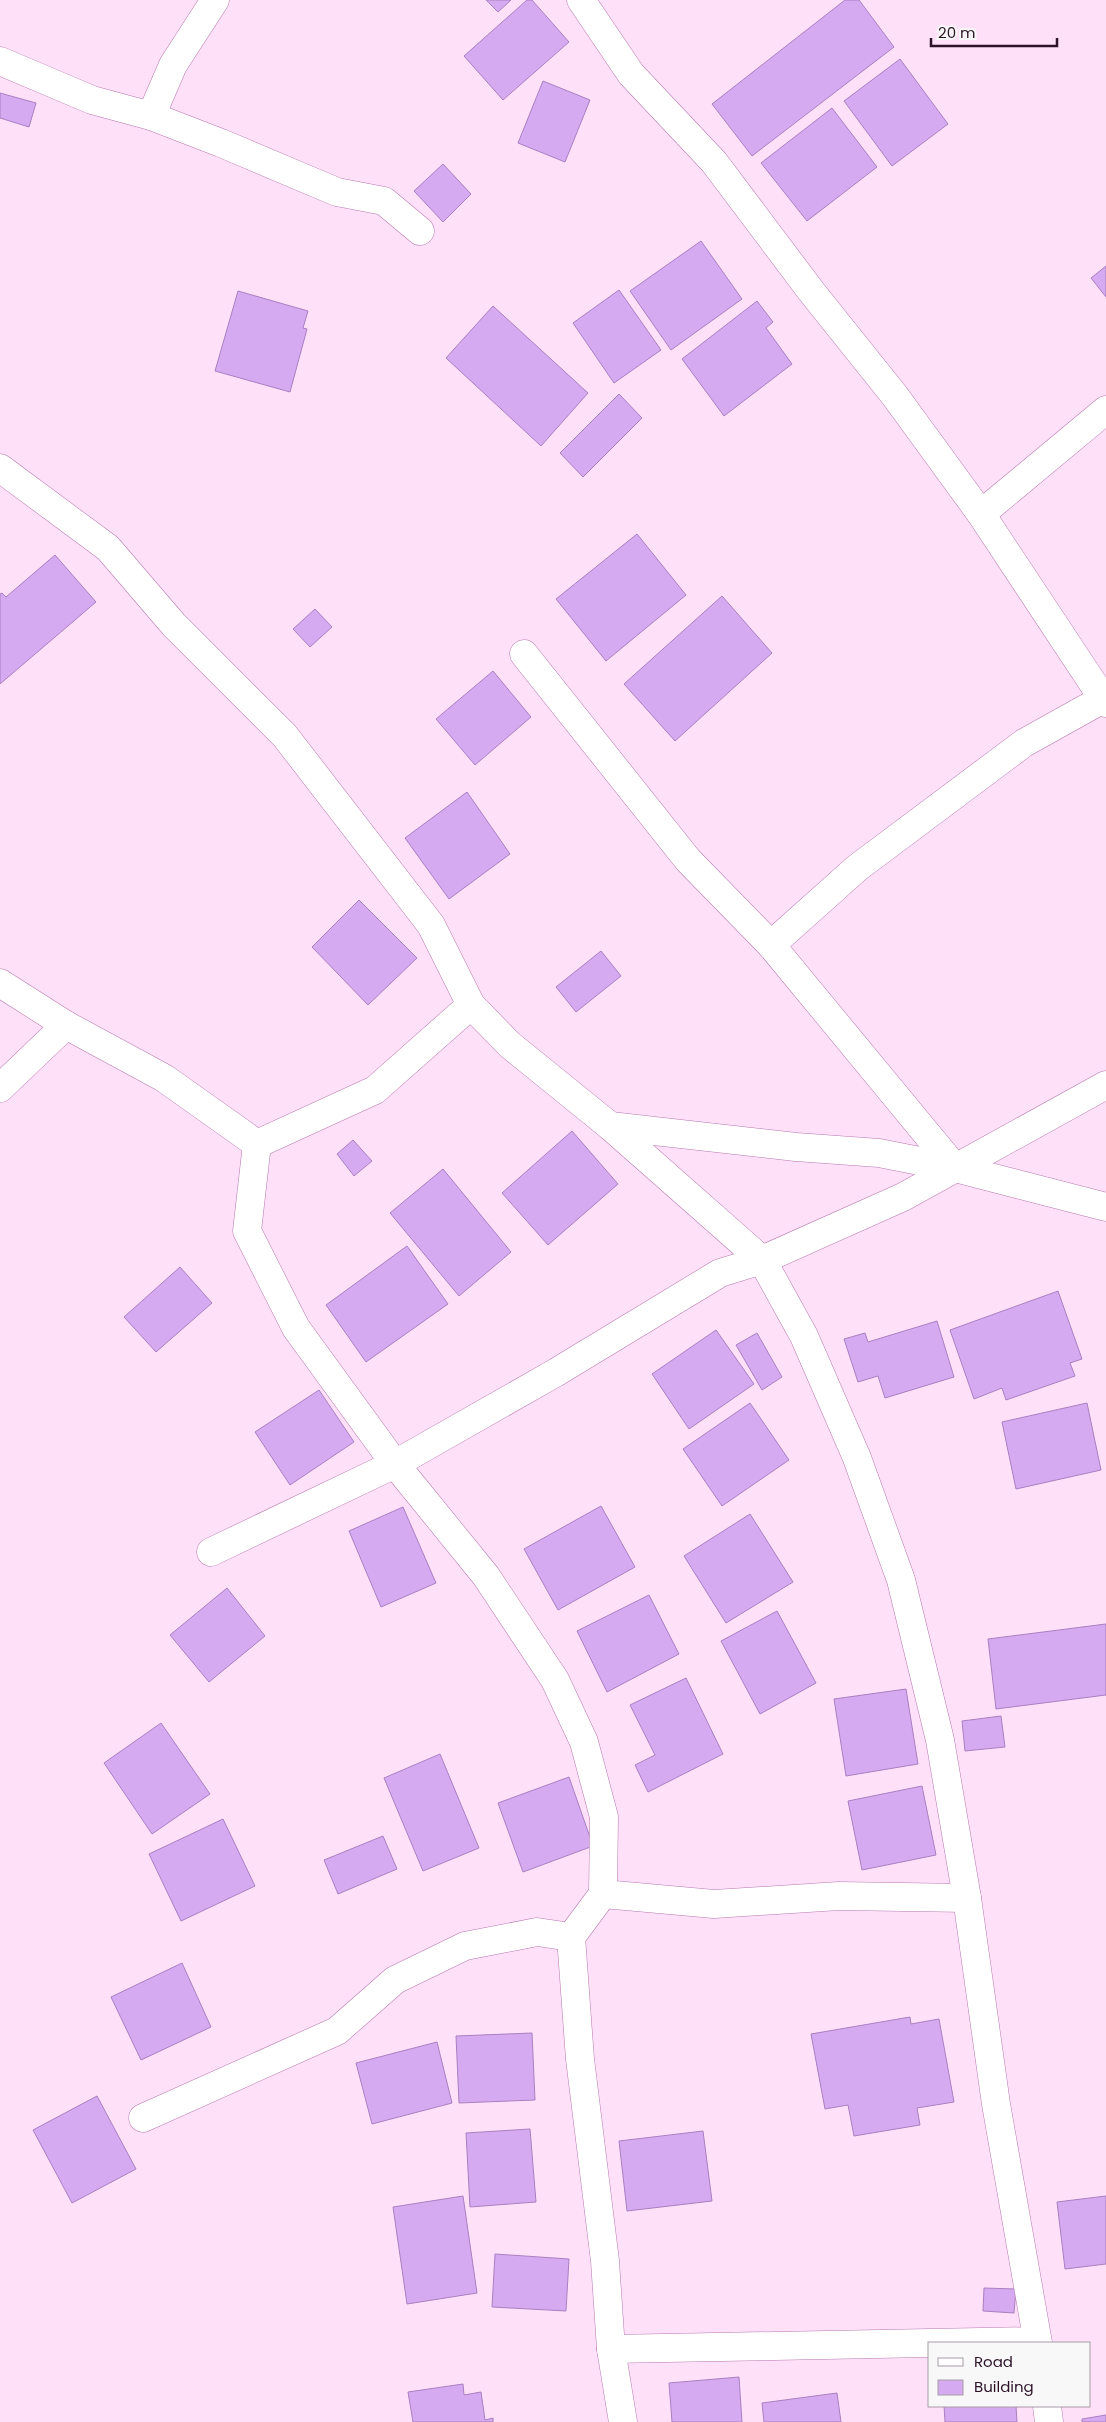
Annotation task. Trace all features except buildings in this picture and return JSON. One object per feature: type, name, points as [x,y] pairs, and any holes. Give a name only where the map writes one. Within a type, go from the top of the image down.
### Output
[{"type":"street","points":[[150,116],[173,65],[215,0]]},
{"type":"street","points":[[581,0],[631,74],[714,162],[895,396],[981,514],[1104,701],[1024,743],[857,868],[771,945]]},
{"type":"street","points":[[0,61],[92,100],[150,116],[221,143],[337,192],[384,201],[420,231]]},
{"type":"street","points":[[981,514],[1106,410]]},
{"type":"street","points":[[0,468],[108,548],[174,625],[285,736],[432,924],[471,1005],[510,1045],[610,1126],[762,1260],[804,1336],[853,1449],[901,1580],[940,1740],[967,1898],[996,2104],[1038,2342]]},
{"type":"street","points":[[524,654],[688,860],[771,945],[955,1168]]},
{"type":"street","points":[[0,983],[66,1024],[164,1078],[256,1144]]},
{"type":"street","points":[[256,1144],[375,1090],[471,1005]]},
{"type":"street","points":[[0,1088],[66,1024]]},
{"type":"street","points":[[211,1552],[395,1464],[555,1373],[720,1273],[762,1260],[903,1197],[1106,1085]]},
{"type":"street","points":[[610,1126],[796,1147],[879,1153],[955,1168],[1106,1207]]},
{"type":"street","points":[[256,1144],[246,1231],[296,1328],[395,1464],[486,1576],[555,1680],[584,1742],[604,1817],[604,1894],[571,1937],[580,2059],[605,2262],[612,2349],[623,2422]]},
{"type":"street","points":[[604,1894],[714,1904],[839,1896],[967,1898]]},
{"type":"street","points":[[142,2118],[337,2031],[395,1980],[465,1946],[537,1932],[571,1937]]},
{"type":"street","points":[[612,2349],[928,2344]]},
{"type":"street","points":[[1047,2407],[1049,2422]]}]
